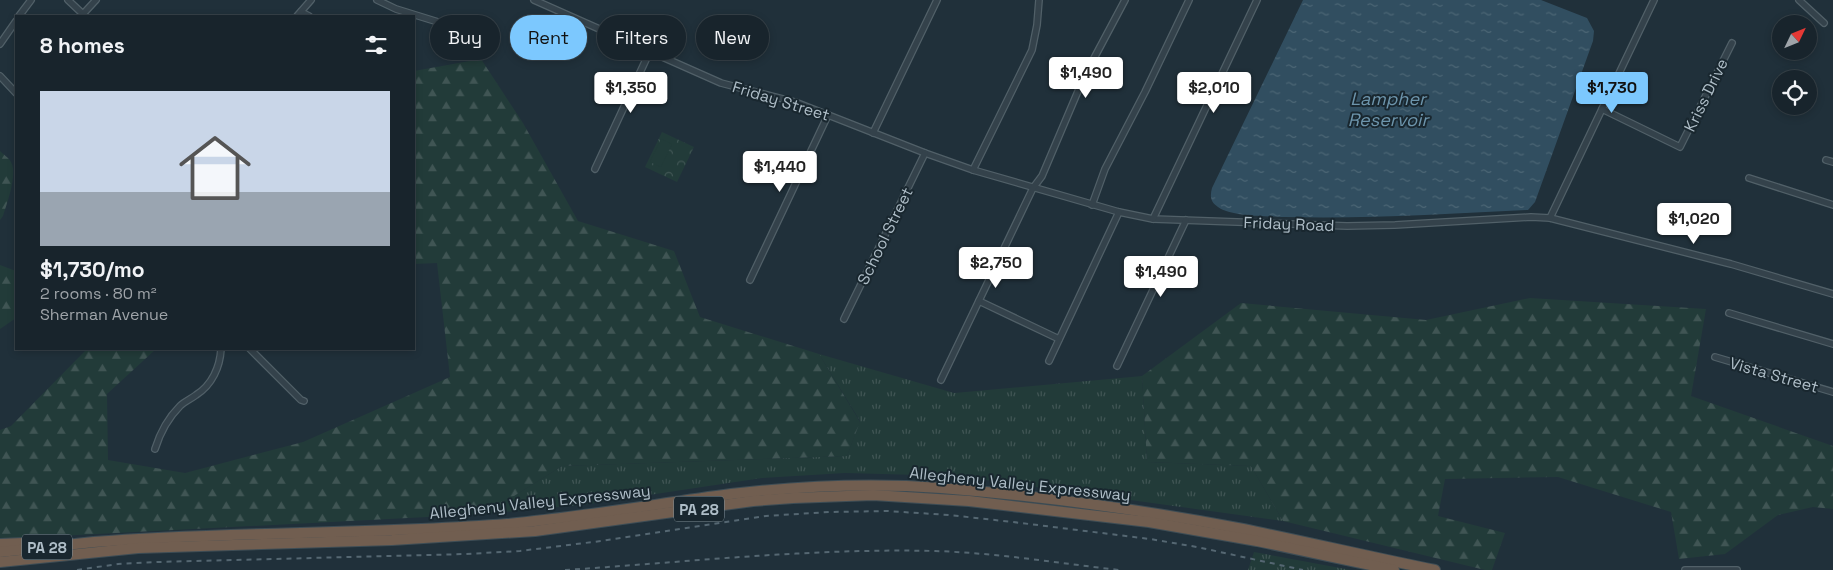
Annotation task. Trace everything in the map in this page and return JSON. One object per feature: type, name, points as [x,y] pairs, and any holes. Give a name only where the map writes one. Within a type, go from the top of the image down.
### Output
[{"type":"highway","name":"Allegheny Valley Expressway","points":[[0,552],[95,542],[463,527],[557,519],[770,490],[812,487],[889,487],[939,488],[1145,512],[1243,529],[1435,570]]},
{"type":"highway","name":"Allegheny Valley Expressway","points":[[0,562],[138,548],[392,540],[535,531],[753,501],[873,495],[969,501],[1150,522],[1247,539],[1394,570]]},
{"type":"highway","points":[[0,544],[54,541],[95,542]]},
{"type":"street","points":[[21,15],[31,0]]},
{"type":"street","points":[[68,0],[84,15],[96,0]]},
{"type":"street","points":[[299,14],[312,0]]},
{"type":"street","points":[[377,0],[396,9],[430,20]]},
{"type":"street","name":"Friday Street","points":[[534,0],[597,28]]},
{"type":"street","points":[[873,132],[937,0]]},
{"type":"street","points":[[973,170],[1032,50],[1037,26],[1038,0]]},
{"type":"street","points":[[941,380],[1033,188],[1042,176],[1084,77],[1125,0]]},
{"type":"street","points":[[1092,205],[1105,169],[1145,92],[1189,0]]},
{"type":"street","points":[[1153,219],[1257,0]]},
{"type":"street","points":[[1550,218],[1654,0]]},
{"type":"street","points":[[1799,0],[1824,23]]},
{"type":"street","points":[[0,44],[15,22]]},
{"type":"street","name":"Kriss Drive","points":[[1602,109],[1680,147],[1732,43]]},
{"type":"street","points":[[595,169],[646,60]]},
{"type":"street","name":"Friday Street","points":[[670,60],[721,83],[774,96],[925,153],[1033,188]]},
{"type":"street","points":[[0,76],[15,92]]},
{"type":"street","points":[[750,280],[828,115]]},
{"type":"street","name":"School Street","points":[[844,319],[925,153]]},
{"type":"street","points":[[1826,160],[1833,162]]},
{"type":"street","points":[[1749,178],[1833,205]]},
{"type":"street","name":"Friday Road","points":[[1033,188],[1119,212],[1153,219],[1347,226],[1531,217],[1550,218],[1740,267],[1833,294]]},
{"type":"street","points":[[1049,361],[1119,212]]},
{"type":"street","points":[[1117,366],[1186,220]]},
{"type":"street","points":[[979,301],[1059,339]]},
{"type":"street","points":[[1729,313],[1833,344]]},
{"type":"street","points":[[154,449],[166,424],[176,411],[182,404],[206,387],[214,376],[221,350]]},
{"type":"street","points":[[251,350],[304,401]]},
{"type":"street","name":"Vista Street","points":[[1715,357],[1833,392]]},
{"type":"street","points":[[1685,570],[1736,570]]},
{"type":"green space","points":[[482,60],[523,123],[578,221],[674,251],[700,317],[819,354],[860,422],[847,456],[562,466],[485,514],[0,539],[0,430],[11,426],[86,350],[155,350],[107,394],[108,460],[185,473],[303,442],[450,377],[437,263],[415,264],[415,71]]},
{"type":"green space","points":[[662,132],[694,147],[677,182],[645,167]]},
{"type":"green space","points":[[661,139],[672,144],[661,167],[650,162]]},
{"type":"green space","points":[[0,151],[11,162],[13,181],[3,216],[0,220]]},
{"type":"green space","points":[[0,265],[15,271],[15,319],[0,329]]},
{"type":"green space","points":[[1530,298],[1706,309],[1691,396],[1833,446],[1833,509],[1813,507],[1778,515],[1725,554],[1679,559],[1671,512],[1558,477],[1445,479],[1438,516],[1505,533],[1492,570],[1485,570],[1283,521],[1251,466],[1147,462],[1142,376],[1241,303],[1426,320]]},
{"type":"green space","points":[[819,354],[954,393],[1142,376],[1147,462],[1251,466],[1283,521],[956,476],[845,473],[762,478],[589,504],[485,514],[562,466],[847,456],[860,421]]},
{"type":"green space","points":[[1254,552],[1351,570],[1248,570]]},
{"type":"water","name":"Lampher Reservoir","points":[[1303,0],[1541,0],[1587,18],[1594,31],[1593,41],[1535,202],[1528,210],[1376,217],[1285,217],[1232,213],[1215,205],[1211,199],[1212,188]]},
{"type":"railway","points":[[77,570],[118,564],[157,562],[520,551],[601,541],[766,516],[887,511],[949,515],[1150,539],[1303,570]]},
{"type":"railway","points":[[565,570],[750,556],[889,551],[981,554],[1119,570]]}]
